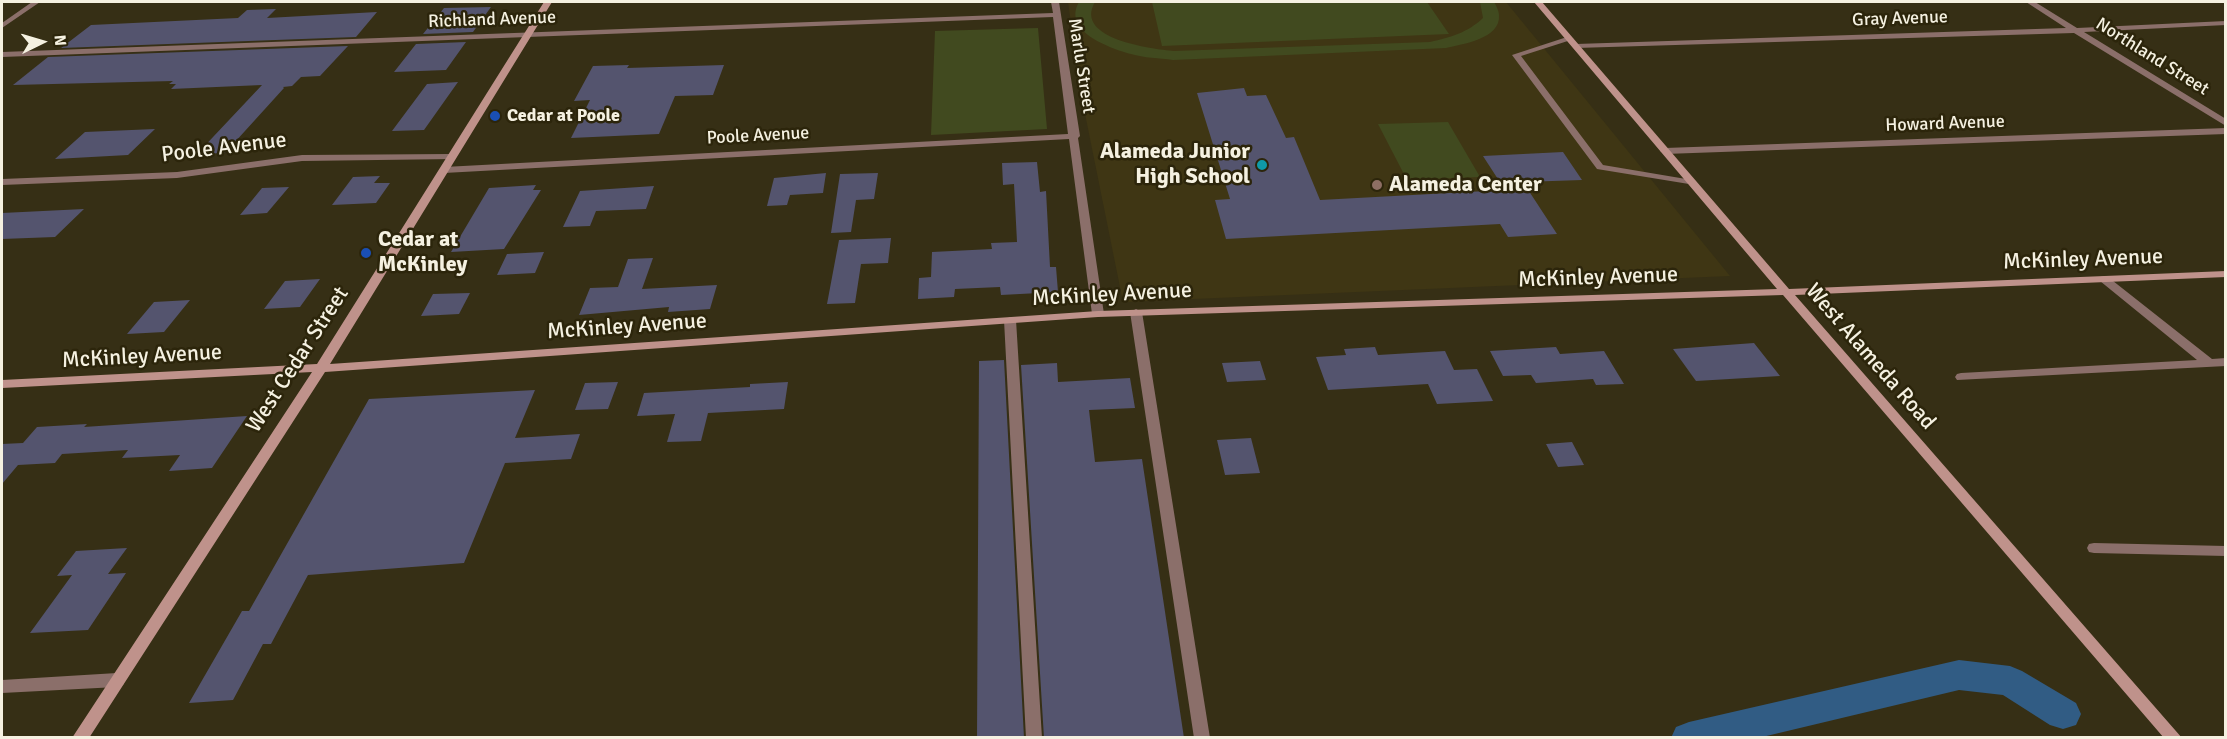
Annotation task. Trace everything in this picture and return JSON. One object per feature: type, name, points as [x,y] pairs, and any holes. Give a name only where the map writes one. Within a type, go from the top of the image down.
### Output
[{"type":"street","points":[[2,26],[36,2]]},
{"type":"street","name":"West Cedar Street","points":[[80,738],[321,368],[548,2]]},
{"type":"street","name":"Marlu Street","points":[[1055,2],[1098,314]]},
{"type":"street","name":"West Alameda Road","points":[[1538,2],[1786,292],[2174,738]]},
{"type":"street","name":"Northland Street","points":[[2030,2],[2226,123]]},
{"type":"street","name":"Richland Avenue","points":[[2,55],[1056,15]]},
{"type":"street","name":"Gray Avenue","points":[[1692,183],[1600,166],[1516,55],[1573,43],[2077,30],[2226,23]]},
{"type":"street","name":"Howard Avenue","points":[[1665,151],[2226,131]]},
{"type":"street","name":"Poole Avenue","points":[[444,170],[1075,136]]},
{"type":"street","name":"Poole Avenue","points":[[2,182],[177,175],[302,158],[451,157]]},
{"type":"street","name":"McKinley Avenue","points":[[2,384],[321,368],[1136,312],[1786,292],[2226,274]]},
{"type":"street","points":[[2104,279],[2209,363]]},
{"type":"street","points":[[1136,312],[1202,738]]},
{"type":"street","points":[[1010,320],[1034,738]]},
{"type":"street","points":[[1961,376],[2226,362]]},
{"type":"street","points":[[2094,548],[2226,551]]},
{"type":"street","points":[[2,687],[117,680]]},
{"type":"shaded area","name":"Alameda Center","points":[[1068,2],[1506,2],[1730,276],[1123,302],[1081,94]]},
{"type":"green space","points":[[1079,2],[1095,2],[1091,15],[1095,25],[1118,40],[1149,48],[1174,51],[1430,42],[1458,34],[1477,23],[1483,18],[1480,2],[1494,2],[1499,15],[1494,30],[1487,35],[1446,48],[1173,60],[1131,54],[1090,37],[1077,22],[1075,12]]},
{"type":"green space","points":[[1152,2],[1427,2],[1449,34],[1162,46]]},
{"type":"green space","points":[[1038,28],[1047,129],[931,135],[935,31]]},
{"type":"green space","points":[[1448,122],[1480,177],[1407,180],[1378,124]]},
{"type":"building","points":[[491,7],[473,32],[423,34],[444,8]]},
{"type":"building","points":[[276,9],[267,18],[377,12],[356,37],[61,48],[91,25],[238,18],[247,10]]},
{"type":"building","points":[[466,42],[446,70],[394,72],[416,44]]},
{"type":"building","points":[[348,46],[320,76],[301,77],[292,86],[283,87],[225,153],[197,154],[262,85],[171,89],[176,84],[169,84],[173,81],[13,85],[48,57]]},
{"type":"building","points":[[629,65],[627,68],[724,65],[713,95],[675,96],[659,134],[571,138],[590,100],[574,101],[593,66]]},
{"type":"building","points":[[458,82],[424,130],[392,131],[427,84]]},
{"type":"building","name":"Alameda Junior High School","points":[[1244,88],[1247,96],[1266,95],[1286,138],[1294,137],[1320,200],[1505,190],[1483,156],[1563,152],[1582,180],[1523,182],[1557,234],[1508,237],[1500,224],[1226,239],[1215,200],[1230,199],[1197,93]]},
{"type":"building","points":[[155,129],[128,155],[55,159],[85,132]]},
{"type":"building","points":[[1037,162],[1040,192],[1046,191],[1050,267],[1056,267],[1058,292],[1001,295],[1000,287],[955,289],[954,297],[918,299],[919,278],[931,277],[932,252],[992,249],[991,243],[1017,242],[1014,184],[1003,185],[1002,163]]},
{"type":"building","points":[[826,173],[823,193],[790,195],[787,205],[767,206],[774,178]]},
{"type":"building","points":[[878,173],[874,199],[856,200],[851,232],[831,233],[840,174]]},
{"type":"building","points":[[380,176],[374,183],[390,183],[376,203],[332,205],[353,177]]},
{"type":"building","points":[[536,185],[533,190],[541,190],[504,249],[451,252],[489,188]]},
{"type":"building","points":[[654,186],[646,209],[596,211],[590,226],[563,227],[580,191]]},
{"type":"building","points":[[289,187],[267,213],[240,215],[262,188]]},
{"type":"building","points":[[84,209],[55,237],[2,239],[2,213]]},
{"type":"building","points":[[891,238],[888,263],[861,264],[855,303],[827,304],[839,240]]},
{"type":"building","points":[[544,252],[535,273],[497,275],[507,254]]},
{"type":"building","points":[[653,258],[642,289],[717,285],[710,309],[668,312],[669,307],[579,315],[590,288],[618,287],[628,259]]},
{"type":"building","points":[[320,279],[300,307],[264,309],[285,281]]},
{"type":"building","points":[[470,293],[459,314],[421,316],[433,294]]},
{"type":"building","points":[[190,300],[164,332],[127,334],[154,302]]},
{"type":"building","points":[[1754,343],[1780,376],[1696,381],[1673,349]]},
{"type":"building","points":[[1375,347],[1378,355],[1445,351],[1454,370],[1477,369],[1493,401],[1437,404],[1428,384],[1328,390],[1316,357],[1346,355],[1344,349]]},
{"type":"building","points":[[1556,347],[1560,354],[1604,351],[1624,384],[1596,385],[1593,379],[1536,383],[1531,375],[1503,376],[1490,351]]},
{"type":"building","points":[[1004,360],[1024,738],[977,738],[979,361]]},
{"type":"building","points":[[1260,361],[1266,380],[1227,382],[1222,363]]},
{"type":"building","points":[[1057,363],[1058,382],[1130,378],[1135,408],[1089,410],[1095,462],[1142,459],[1184,738],[1044,738],[1021,365]]},
{"type":"building","points":[[618,382],[608,409],[575,410],[585,383]]},
{"type":"building","points":[[788,382],[784,409],[708,413],[701,441],[667,442],[675,414],[637,416],[644,393],[750,387],[750,384]]},
{"type":"building","points":[[535,390],[515,438],[580,434],[571,459],[505,463],[464,563],[308,575],[271,644],[263,644],[233,700],[189,703],[242,611],[249,611],[369,399]]},
{"type":"building","points":[[247,416],[212,468],[169,471],[180,455],[122,458],[128,450],[62,454],[55,463],[18,465],[2,484],[2,444],[23,443],[37,427],[87,424],[84,427]]},
{"type":"building","points":[[1251,438],[1260,473],[1225,475],[1217,440]]},
{"type":"building","points":[[1572,442],[1584,465],[1558,467],[1546,444]]},
{"type":"building","points":[[127,548],[108,574],[126,573],[88,630],[30,633],[72,575],[57,576],[76,551]]},
{"type":"waterway","points":[[1689,738],[1959,675],[2010,681],[2063,714]]},
{"type":"place","name":"Cedar at Poole","points":[[495,116]]},
{"type":"place","name":"Alameda Junior High School","points":[[1262,165]]},
{"type":"place","name":"Alameda Center","points":[[1377,185]]},
{"type":"place","name":"Cedar at McKinley","points":[[366,253]]}]
